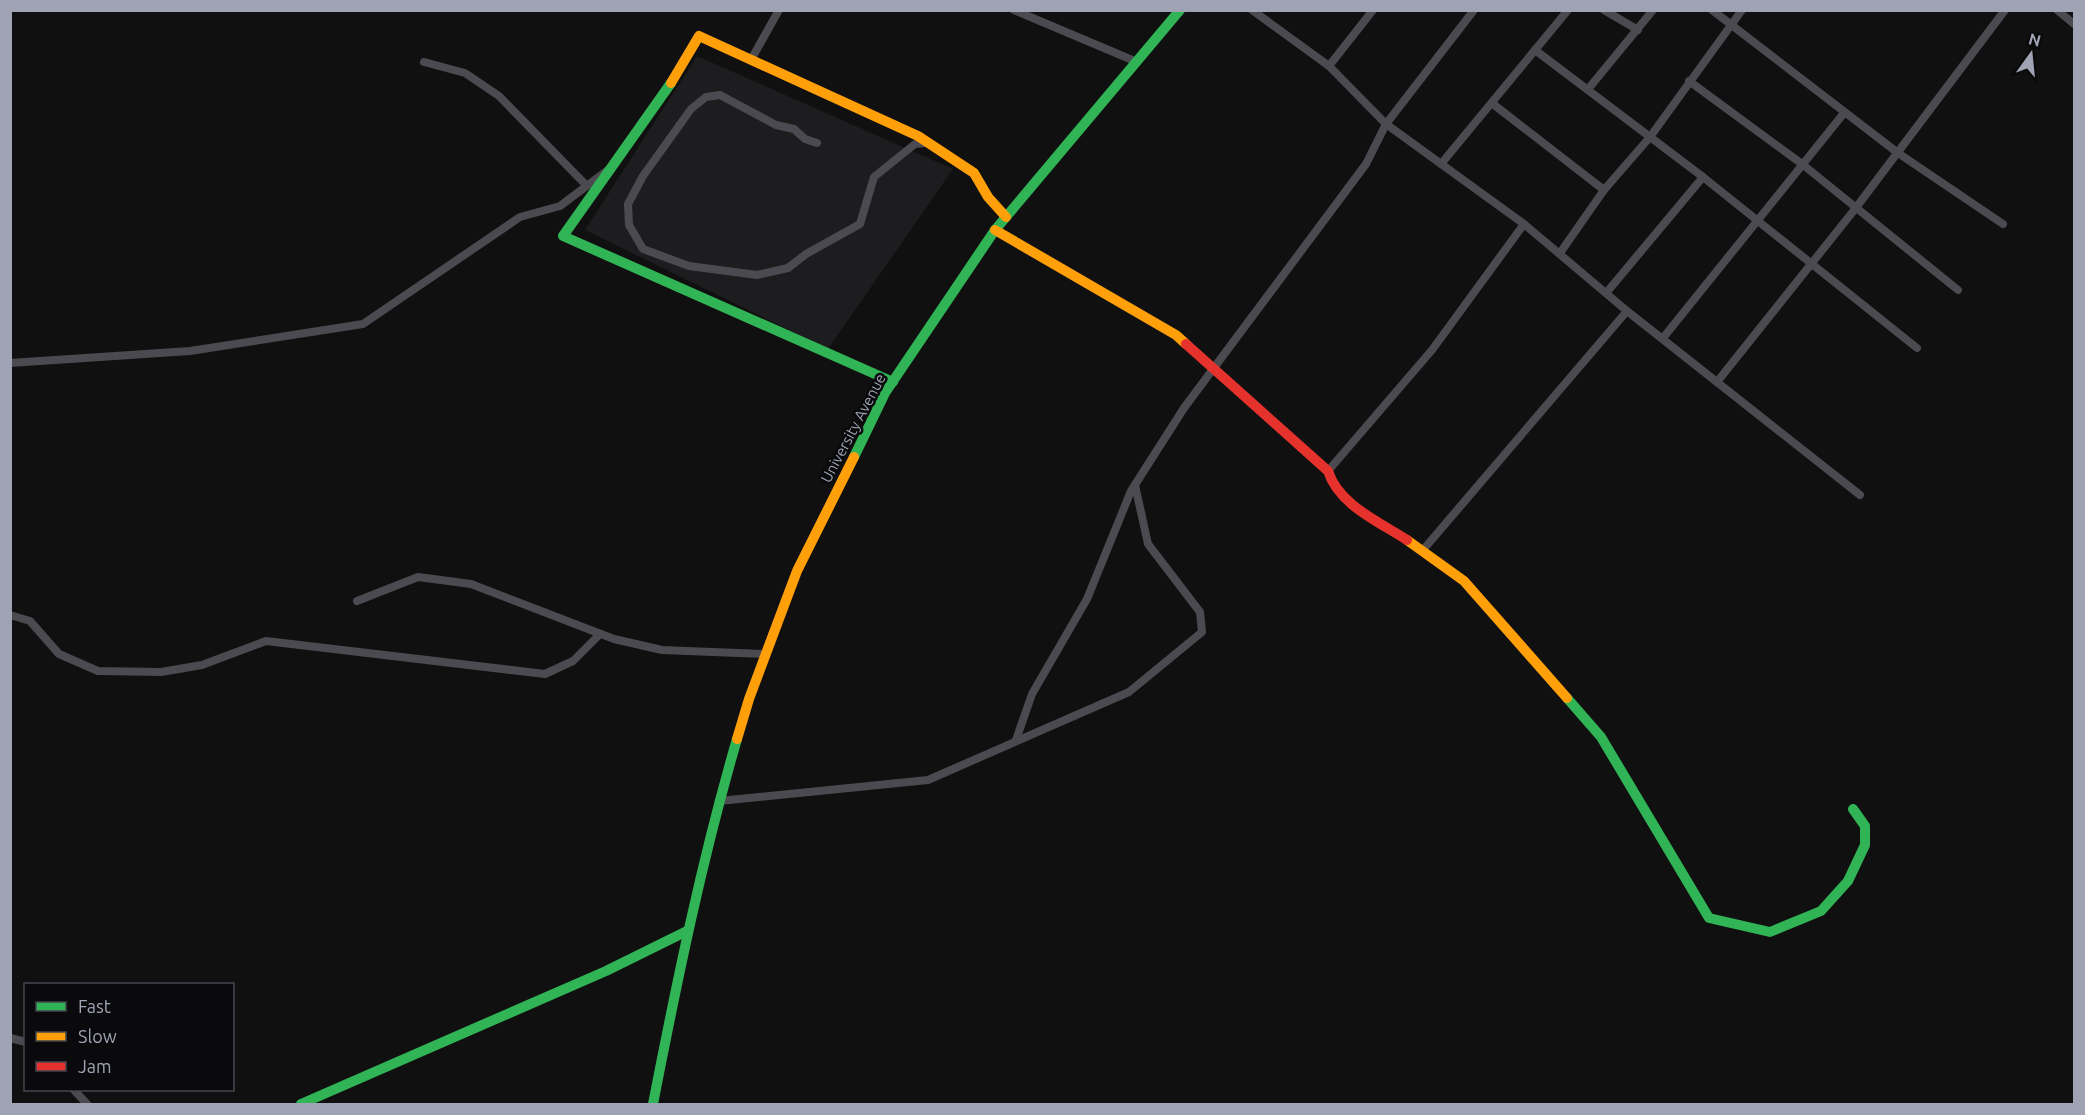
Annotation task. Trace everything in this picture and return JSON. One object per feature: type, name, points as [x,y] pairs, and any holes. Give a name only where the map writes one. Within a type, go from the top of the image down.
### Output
[{"type":"main road","name":"University Avenue","points":[[653,1104],[687,932],[719,801],[749,699],[796,571],[893,382],[995,230],[1180,10]]},
{"type":"main road","points":[[893,382],[564,236],[658,105],[699,36],[752,58],[918,136],[974,173],[988,197],[1006,217]]},
{"type":"main road","points":[[995,230],[1176,335],[1328,471],[1333,487],[1347,501],[1423,550],[1464,581],[1601,737],[1709,918],[1770,932],[1821,911],[1848,881],[1865,845],[1865,826],[1853,808]]},
{"type":"main road","points":[[301,1104],[606,971],[687,932]]},
{"type":"street","points":[[752,58],[779,10]]},
{"type":"street","points":[[1014,10],[1137,62]]},
{"type":"street","points":[[1252,10],[1329,66],[1386,124],[1524,224],[1627,311],[1860,495]]},
{"type":"street","points":[[1329,66],[1373,10]]},
{"type":"street","points":[[1016,740],[1032,694],[1087,599],[1135,484],[1213,369],[1366,164],[1386,124],[1474,10]]},
{"type":"street","points":[[1441,164],[1493,104],[1568,10]]},
{"type":"street","points":[[1604,10],[1638,30]]},
{"type":"street","points":[[1589,88],[1653,10]]},
{"type":"street","points":[[1712,10],[1898,153],[2003,224]]},
{"type":"street","points":[[1560,253],[1604,190],[1650,137],[1742,10]]},
{"type":"street","points":[[1717,382],[1855,209],[2005,10]]},
{"type":"street","points":[[2057,10],[2074,24]]},
{"type":"street","points":[[1535,50],[1589,88],[1917,348]]},
{"type":"street","points":[[424,62],[465,73],[500,96],[586,185]]},
{"type":"street","points":[[1689,81],[1802,164],[1958,290]]},
{"type":"street","points":[[817,143],[805,139],[794,129],[776,125],[720,95],[706,97],[691,109],[679,124],[644,176],[628,204],[629,225],[643,249],[689,266],[757,275],[788,268],[827,241],[860,224],[874,177],[915,144],[926,143]]},
{"type":"street","points":[[1493,104],[1604,190]]},
{"type":"street","points":[[1663,338],[1844,113]]},
{"type":"street","points":[[10,363],[190,351],[363,324],[520,217],[560,206],[614,166]]},
{"type":"street","points":[[1607,292],[1703,177]]},
{"type":"street","points":[[1328,471],[1432,350],[1524,224]]},
{"type":"street","points":[[1423,550],[1627,311]]},
{"type":"street","points":[[719,801],[928,780],[1129,692],[1202,632],[1200,612],[1148,544],[1135,484]]},
{"type":"street","points":[[357,601],[418,577],[471,584],[600,634],[662,650],[766,654]]},
{"type":"street","points":[[10,615],[30,621],[59,654],[98,671],[161,672],[202,665],[266,641],[545,674],[573,661],[600,634]]},
{"type":"street","points":[[76,1091],[87,1104]]},
{"type":"shaded area","points":[[697,56],[953,169],[828,349],[585,230]]},
{"type":"traffic: fast","points":[[854,457],[885,393],[995,230],[1180,10]]},
{"type":"traffic: fast","points":[[671,83],[563,236],[893,382]]},
{"type":"traffic: fast","points":[[1567,698],[1601,737],[1709,918],[1770,932],[1821,911],[1848,881],[1865,845],[1865,826],[1853,809]]},
{"type":"traffic: fast","points":[[653,1104],[691,920],[712,829],[737,739]]},
{"type":"traffic: fast","points":[[301,1104],[606,971],[687,931]]},
{"type":"traffic: slow","points":[[671,83],[699,36],[918,136],[974,173],[988,197],[1006,217]]},
{"type":"traffic: slow","points":[[995,230],[1176,335],[1186,344]]},
{"type":"traffic: slow","points":[[737,739],[749,699],[797,571],[854,457]]},
{"type":"traffic: slow","points":[[1407,540],[1464,581],[1567,698]]},
{"type":"traffic: jam","points":[[1186,344],[1328,471],[1333,483],[1350,503],[1407,540]]}]
